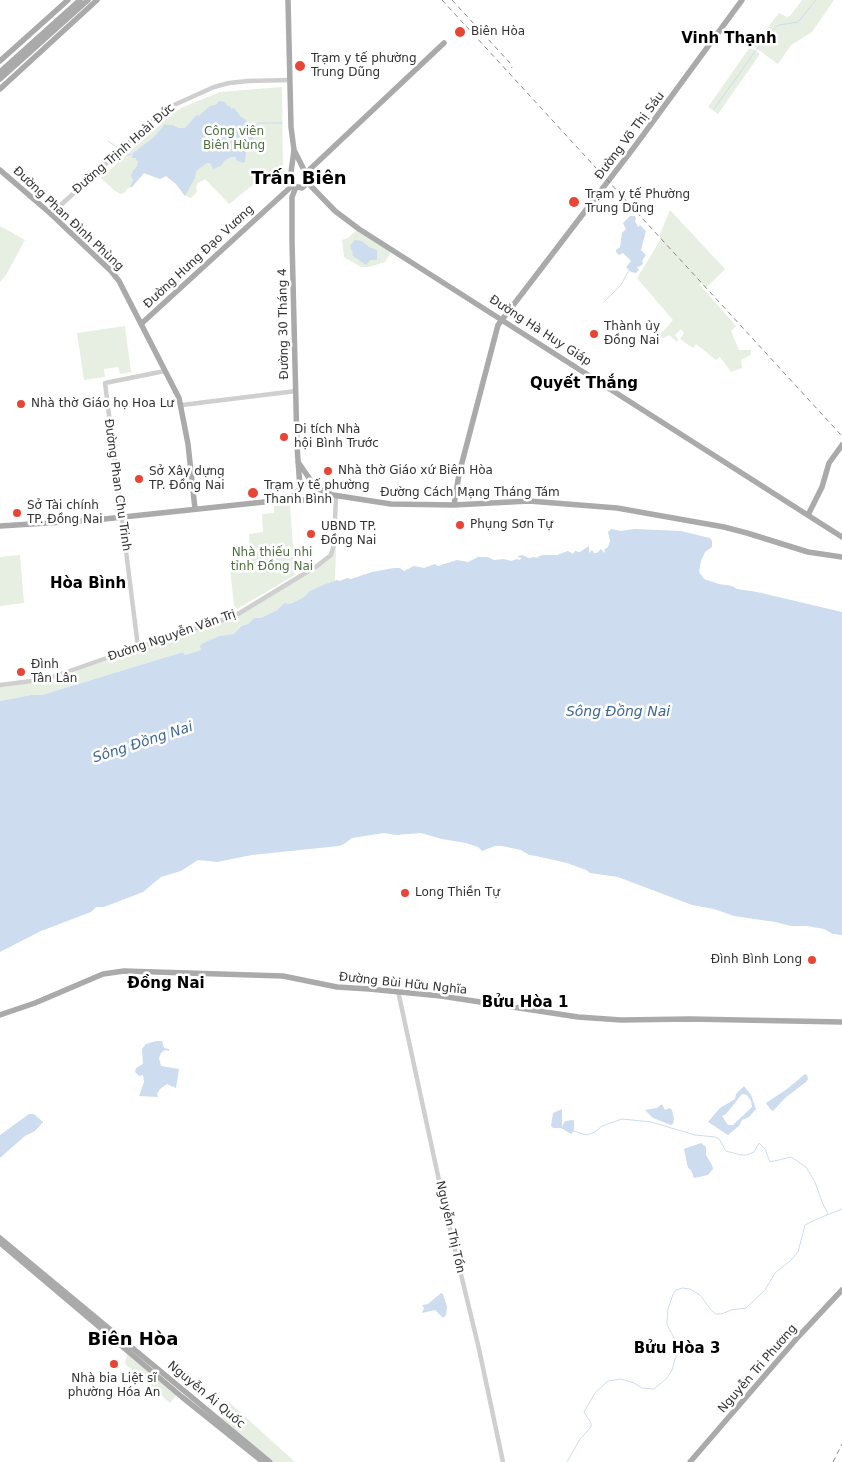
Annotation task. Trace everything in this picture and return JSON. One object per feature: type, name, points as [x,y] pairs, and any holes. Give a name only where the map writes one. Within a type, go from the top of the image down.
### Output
[{"type":"main road","points":[[0,61],[68,0]]},
{"type":"main road","points":[[0,89],[71,16],[80,0]]},
{"type":"main road","points":[[0,79],[88,0]]},
{"type":"main road","points":[[0,72],[71,16],[97,0]]},
{"type":"main road","points":[[288,0],[291,127],[294,150],[290,180],[294,186],[302,188],[308,184],[309,177],[294,150]]},
{"type":"main road","name":"Đường Võ Thị Sáu","points":[[454,505],[459,474],[496,329],[501,319],[635,146],[742,0]]},
{"type":"main road","points":[[62,6],[71,16]]},
{"type":"main road","points":[[291,174],[297,170],[305,171],[444,43]]},
{"type":"main road","name":"Đường Phan Đình Phùng","points":[[0,170],[51,214],[114,276],[141,324],[182,405],[195,509]]},
{"type":"main road","name":"Đường Hà Huy Giáp","points":[[308,184],[335,210],[358,228],[842,537]]},
{"type":"main road","name":"Đường Hưng Đạo Vương","points":[[141,324],[294,186]]},
{"type":"main road","name":"Đường 30 Tháng 4","points":[[294,186],[292,197],[299,489]]},
{"type":"main road","points":[[808,515],[822,487],[829,463],[842,445]]},
{"type":"main road","points":[[0,526],[122,517],[313,498],[316,494],[313,486],[298,462]]},
{"type":"main road","points":[[282,500],[293,496],[304,483],[313,486]]},
{"type":"main road","name":"Đường Cách Mạng Tháng Tám","points":[[313,486],[335,495],[390,504],[454,505],[529,501],[621,509],[724,527],[808,552],[842,557]]},
{"type":"main road","points":[[299,489],[300,496],[304,499]]},
{"type":"main road","name":"Đường Cách Mạng Tháng Tám","points":[[313,498],[335,495]]},
{"type":"main road","name":"Đường Bùi Hữu Nghĩa","points":[[0,1015],[35,1003],[102,974],[124,971],[283,976],[337,988],[398,991],[578,1017],[621,1020],[690,1019],[842,1022]]},
{"type":"main road","points":[[0,1238],[9,1248],[263,1462]]},
{"type":"main road","points":[[0,1244],[9,1248]]},
{"type":"main road","name":"Nguyễn Tri Phương","points":[[690,1462],[784,1353],[842,1290]]},
{"type":"main road","name":"Nguyễn Ái Quốc","points":[[127,1347],[270,1462]]},
{"type":"street","name":"Đường Trịnh Hoài Đức","points":[[51,214],[167,110],[191,97],[229,83],[290,80]]},
{"type":"street","name":"Đường Phan Chu Trinh","points":[[138,647],[105,383],[165,371]]},
{"type":"street","points":[[182,405],[296,391]]},
{"type":"street","name":"Đường Nguyễn Văn Trị","points":[[0,685],[47,679],[229,618],[324,561],[333,551],[335,495]]},
{"type":"street","name":"Nguyễn Thị Tồn","points":[[398,991],[503,1462]]},
{"type":"green space","points":[[802,0],[834,0],[812,32],[791,45],[778,64],[753,46],[779,13],[787,17],[790,16]]},
{"type":"green space","points":[[750,47],[760,54],[718,114],[708,107]]},
{"type":"green space","name":"Công viên Biên Hùng","points":[[282,87],[283,179],[271,174],[267,182],[254,184],[229,204],[205,179],[198,183],[196,187],[197,192],[191,198],[184,195],[176,184],[166,176],[160,179],[144,173],[132,187],[120,194],[101,178],[165,120],[181,108],[220,92]]},
{"type":"green space","points":[[670,210],[725,269],[706,288],[701,283],[699,284],[736,326],[731,331],[739,350],[751,350],[751,355],[741,360],[742,368],[731,372],[720,357],[716,360],[696,344],[693,348],[680,339],[684,333],[681,329],[675,335],[678,339],[677,342],[669,335],[664,338],[661,337],[659,340],[657,338],[673,320],[637,278],[661,239],[659,236]]},
{"type":"green space","points":[[0,226],[25,240],[6,275],[0,282]]},
{"type":"green space","points":[[357,230],[391,252],[385,262],[369,267],[361,267],[344,257],[342,240],[348,238]]},
{"type":"green space","points":[[125,326],[131,372],[120,374],[118,367],[104,369],[105,377],[84,380],[77,333]]},
{"type":"green space","name":"Nhà thiếu nhi tỉnh Đồng Nai","points":[[290,505],[295,575],[237,609],[234,605],[230,569],[251,568],[249,534],[263,532],[262,514],[274,513],[274,506]]},
{"type":"green space","points":[[336,548],[335,581],[325,584],[290,604],[284,603],[277,610],[261,618],[254,618],[248,624],[240,626],[234,634],[219,636],[203,643],[201,650],[185,655],[183,652],[42,695],[31,695],[0,701],[0,687],[48,681],[176,636],[230,620],[326,562],[333,555]]},
{"type":"green space","points":[[20,555],[24,603],[0,606],[0,557]]},
{"type":"green space","points":[[127,1353],[177,1395],[170,1403],[125,1364]]},
{"type":"green space","points":[[229,1402],[295,1462],[274,1462],[218,1415]]},
{"type":"water","points":[[219,101],[225,102],[231,109],[234,108],[247,123],[252,123],[254,126],[258,123],[257,132],[253,136],[254,140],[246,152],[245,162],[236,160],[236,157],[231,157],[224,161],[221,166],[213,169],[210,163],[207,163],[196,171],[195,178],[185,196],[176,184],[166,176],[160,179],[144,173],[130,187],[133,180],[131,175],[138,161],[136,158],[132,158],[133,153],[153,138],[165,124],[185,128],[197,115],[199,116]]},
{"type":"water","points":[[630,216],[635,216],[638,227],[640,225],[646,231],[641,250],[646,255],[641,266],[637,267],[639,270],[636,273],[631,272],[626,267],[631,261],[623,253],[619,255],[616,252],[620,247],[622,233],[626,229],[623,223]]},
{"type":"water","points":[[355,240],[362,241],[369,247],[377,250],[377,260],[370,260],[366,265],[352,255],[350,246]]},
{"type":"water","name":"Sông Đồng Nai","points":[[611,529],[621,531],[634,529],[681,531],[710,538],[712,547],[705,552],[699,572],[704,579],[737,589],[842,612],[842,935],[807,926],[791,926],[734,916],[714,909],[692,905],[618,877],[590,873],[567,863],[529,855],[521,850],[495,846],[482,851],[478,847],[466,843],[421,833],[396,835],[384,833],[352,838],[339,846],[252,855],[217,862],[198,860],[181,871],[161,877],[143,892],[104,907],[96,907],[91,912],[41,931],[0,952],[0,701],[31,695],[42,695],[183,652],[185,655],[201,650],[200,646],[203,643],[219,636],[234,634],[241,626],[248,624],[254,618],[261,618],[277,610],[284,603],[290,604],[304,597],[310,591],[337,580],[351,579],[372,572],[394,568],[400,568],[404,571],[414,566],[424,568],[457,560],[468,562],[478,557],[511,561],[520,560],[521,558],[518,556],[522,555],[536,558],[542,555],[557,555],[568,551],[573,554],[575,551],[580,552],[589,546],[589,553],[592,550],[594,553],[597,553],[601,549],[604,553],[610,541],[608,532]]},
{"type":"water","points":[[162,1041],[164,1048],[169,1049],[169,1051],[165,1050],[161,1053],[159,1058],[161,1066],[179,1069],[176,1088],[167,1084],[160,1089],[157,1094],[158,1097],[139,1096],[144,1082],[143,1075],[139,1076],[135,1072],[136,1068],[143,1064],[142,1049],[146,1044]]},
{"type":"water","points":[[805,1074],[808,1079],[806,1082],[785,1098],[773,1111],[771,1110],[766,1103]]},
{"type":"water","points":[[744,1086],[751,1095],[756,1109],[728,1135],[708,1122],[720,1108],[735,1099],[736,1094]],"holes":[[[742,1094],[747,1095],[752,1107],[733,1125],[728,1125],[722,1116],[726,1114]]]},
{"type":"water","points":[[662,1104],[665,1110],[670,1108],[672,1110],[674,1119],[671,1125],[653,1118],[645,1110],[657,1108]]},
{"type":"water","points":[[562,1109],[562,1126],[565,1121],[574,1121],[574,1131],[571,1134],[561,1128],[553,1128],[551,1126],[553,1113]]},
{"type":"water","points":[[29,1114],[34,1114],[43,1122],[35,1131],[25,1136],[0,1158],[0,1135]]},
{"type":"water","points":[[701,1143],[706,1147],[706,1155],[713,1169],[708,1175],[694,1178],[691,1170],[688,1168],[684,1149]]},
{"type":"water","points":[[441,1293],[447,1307],[446,1315],[443,1318],[435,1310],[422,1313],[424,1308],[422,1305],[428,1304]]},
{"type":"waterway","points":[[714,109],[769,32],[779,25],[798,22],[816,0]]},
{"type":"waterway","points":[[258,123],[282,123]]},
{"type":"waterway","points":[[108,141],[128,155],[132,154]]},
{"type":"waterway","points":[[604,302],[621,285],[629,270]]},
{"type":"waterway","points":[[574,1131],[586,1135],[595,1132],[602,1126],[622,1119],[651,1122],[695,1135],[715,1137],[719,1139],[726,1151],[741,1155],[754,1152],[759,1143],[765,1149],[770,1162],[791,1157],[806,1167],[815,1182],[828,1214]]},
{"type":"waterway","points":[[567,1462],[580,1439],[591,1427],[591,1423],[584,1412],[595,1393],[608,1381],[621,1379],[642,1388],[654,1389],[667,1378],[672,1370],[676,1356],[676,1341],[667,1325],[668,1309],[676,1290],[682,1288],[690,1289],[700,1295],[716,1314],[746,1308],[765,1290],[775,1273],[798,1252],[805,1225],[842,1209]]},
{"type":"railway","points":[[442,0],[842,436]]},
{"type":"railway","points":[[452,0],[510,63],[512,68]]},
{"type":"railway","points":[[833,1462],[842,1444]]},
{"type":"place","name":"Biên Hòa","points":[[460,32]]},
{"type":"place","name":"Trạm y tế phường Trung Dũng","points":[[300,66]]},
{"type":"place","name":"Trạm y tế Phường Trung Dũng","points":[[574,202]]},
{"type":"place","name":"Thành ủy Đồng Nai","points":[[594,334]]},
{"type":"place","name":"Nhà thờ Giáo họ Hoa Lư","points":[[21,404]]},
{"type":"place","name":"Di tích Nhà hội Bình Trước","points":[[284,437]]},
{"type":"place","name":"Nhà thờ Giáo xứ Biên Hòa","points":[[328,471]]},
{"type":"place","name":"Sở Xây dựng TP. Đồng Nai","points":[[139,479]]},
{"type":"place","name":"Trạm y tế phường Thanh Bình","points":[[253,493]]},
{"type":"place","name":"Sở Tài chính TP. Đồng Nai","points":[[17,513]]},
{"type":"place","name":"Phụng Sơn Tự","points":[[460,525]]},
{"type":"place","name":"UBND TP. Đồng Nai","points":[[311,534]]},
{"type":"place","name":"Đình Tân Lân","points":[[21,672]]},
{"type":"place","name":"Long Thiền Tự","points":[[405,893]]},
{"type":"place","name":"Đình Bình Long","points":[[812,960]]},
{"type":"place","name":"Nhà bia Liệt sĩ phường Hóa An","points":[[114,1364]]},
{"type":"district","name":"Vinh Thạnh","points":[[729,39]]},
{"type":"district","name":"Trấn Biên","points":[[299,179]]},
{"type":"district","name":"Quyết Thắng","points":[[584,384]]},
{"type":"district","name":"Hòa Bình","points":[[88,584]]},
{"type":"district","name":"Đồng Nai","points":[[166,984]]},
{"type":"district","name":"Bửu Hòa 1","points":[[525,1003]]},
{"type":"district","name":"Biên Hòa","points":[[133,1340]]},
{"type":"district","name":"Bửu Hòa 3","points":[[677,1349]]}]
